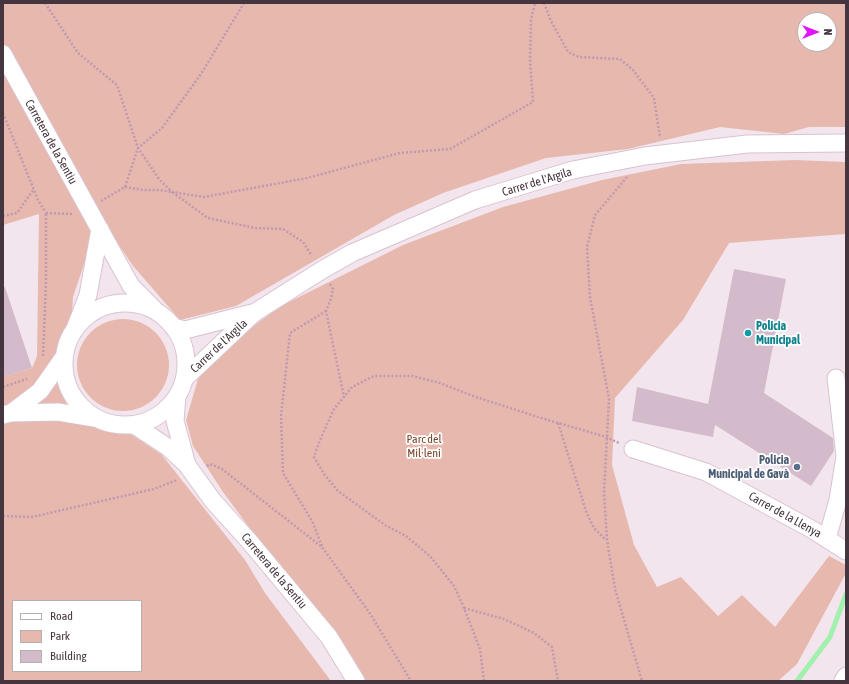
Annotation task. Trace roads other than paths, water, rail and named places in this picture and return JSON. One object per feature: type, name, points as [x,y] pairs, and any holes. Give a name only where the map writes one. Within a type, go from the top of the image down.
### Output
[{"type":"street","name":"Carretera de la Sentiu","points":[[3,54],[131,286],[158,313]]},
{"type":"street","name":"Carrer de l'Argila","points":[[184,380],[254,313],[352,253],[475,200],[573,170],[645,156],[747,144],[846,143]]},
{"type":"street","points":[[97,418],[82,408],[71,393],[65,376],[64,358],[68,342],[75,329],[88,295],[100,229]]},
{"type":"street","points":[[7,414],[58,412],[97,418],[115,424],[134,425],[151,419],[166,410],[177,396],[184,380],[186,361],[182,343],[173,327],[158,313],[141,305],[123,303],[104,306],[88,315],[75,329]]},
{"type":"street","name":"Carrer de l'Argila","points":[[173,327],[185,330],[254,313]]},
{"type":"street","points":[[7,414],[40,391],[64,358]]},
{"type":"street","points":[[827,539],[838,500],[845,456],[836,378]]},
{"type":"street","name":"Carretera de la Sentiu","points":[[177,396],[175,420],[190,469]]},
{"type":"street","name":"Carretera de la Sentiu","points":[[134,425],[169,448],[190,469],[213,501],[250,541],[329,637],[356,681]]},
{"type":"street","name":"Carrer de la Llenya","points":[[633,449],[706,472],[813,530],[846,551]]},
{"type":"street","points":[[843,681],[846,676]]},
{"type":"waterway","points":[[797,681],[830,637],[846,594]]},
{"type":"place","name":"Policia Municipal","points":[[748,333]]},
{"type":"place","name":"Policia Municipal de Gavà","points":[[797,467]]},
{"type":"park label","name":"Parc del Mil·leni","points":[[424,446]]}]
